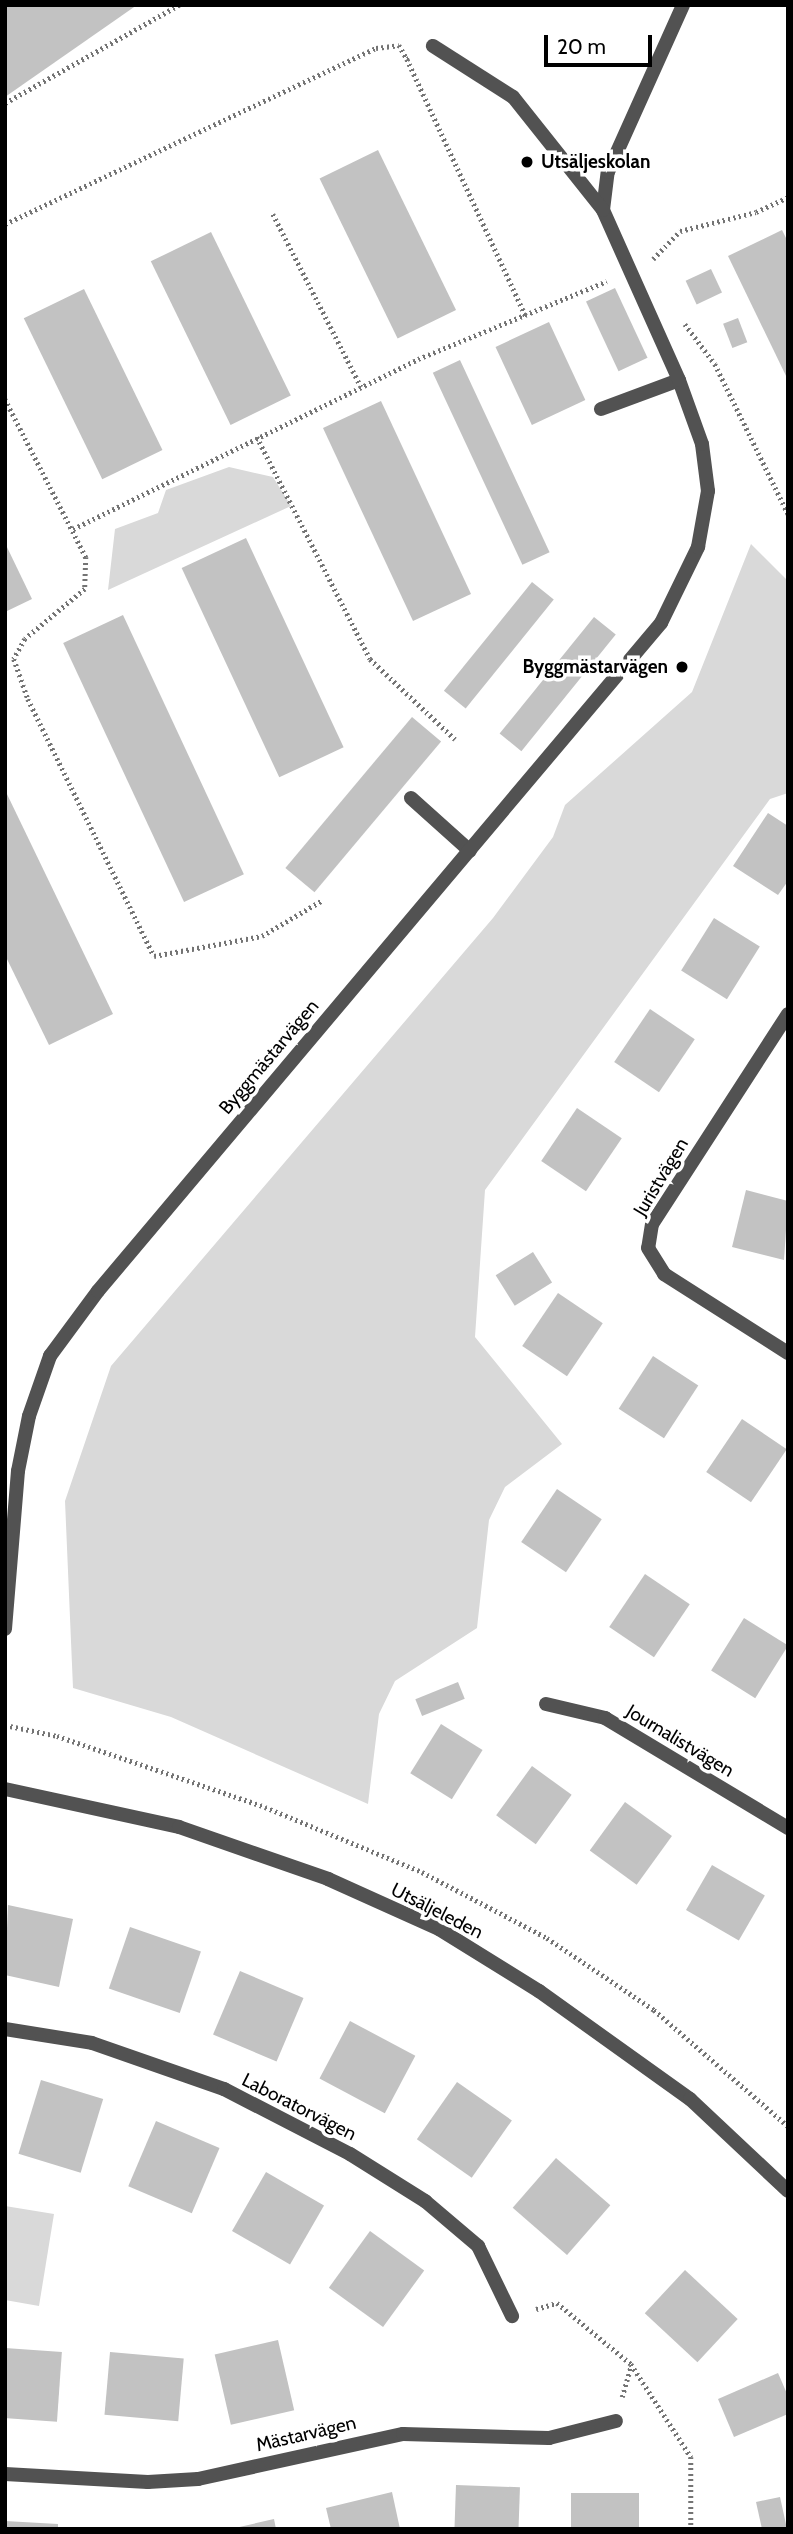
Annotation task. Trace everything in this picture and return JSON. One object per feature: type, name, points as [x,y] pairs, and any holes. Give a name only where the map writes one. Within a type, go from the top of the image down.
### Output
[{"type":"street","points":[[603,210],[608,172],[683,5]]},
{"type":"street","name":"Byggmästarvägen","points":[[5,1629],[18,1471],[29,1416],[50,1356],[98,1291],[661,623],[698,547],[708,491],[702,444],[679,380],[603,210],[513,97],[433,46]]},
{"type":"street","points":[[601,410],[679,380]]},
{"type":"street","points":[[411,798],[470,851]]},
{"type":"street","name":"Juristvägen","points":[[788,1014],[652,1224],[648,1248],[664,1274],[788,1353]]},
{"type":"street","name":"Journalistvägen","points":[[546,1704],[605,1718],[788,1828]]},
{"type":"street","name":"Utsäljeleden","points":[[5,1789],[179,1827],[328,1879],[439,1929],[539,1990],[690,2099],[788,2191]]},
{"type":"street","name":"Laboratorvägen","points":[[5,2029],[92,2043],[224,2089],[350,2154],[425,2201],[478,2246],[512,2316]]},
{"type":"street","name":"Mästarvägen","points":[[5,2474],[148,2482],[198,2479],[403,2434],[549,2438],[616,2421]]},
{"type":"path","points":[[5,103],[179,5]]},
{"type":"path","points":[[5,224],[364,53],[399,45],[526,317]]},
{"type":"path","points":[[407,59],[433,46]]},
{"type":"path","points":[[73,529],[361,387],[654,259],[681,231],[756,212],[788,197]]},
{"type":"path","points":[[273,214],[361,387]]},
{"type":"path","points":[[654,259],[658,270]]},
{"type":"path","points":[[676,314],[715,364],[788,514]]},
{"type":"path","points":[[5,399],[86,557],[85,589],[25,639],[14,659],[28,699],[154,956],[262,936],[321,901]]},
{"type":"path","points":[[257,437],[370,659],[455,739]]},
{"type":"path","points":[[512,2316],[557,2303],[631,2364],[691,2457],[691,2529]]},
{"type":"path","points":[[616,2421],[631,2364]]},
{"type":"shaded area","points":[[229,467],[273,477],[291,506],[108,590],[115,529],[158,513],[166,490]]},
{"type":"shaded area","points":[[751,544],[788,581],[788,793],[770,799],[485,1190],[475,1337],[562,1444],[505,1487],[489,1520],[477,1628],[395,1681],[379,1714],[368,1804],[171,1717],[73,1688],[65,1501],[111,1366],[493,918],[553,837],[565,805],[692,692]]},
{"type":"shaded area","points":[[5,2206],[54,2214],[39,2306],[5,2300]]},
{"type":"building","points":[[5,5],[137,5],[5,97]]},
{"type":"building","points":[[378,150],[456,310],[398,338],[320,178]]},
{"type":"building","points":[[782,230],[788,242],[788,380],[728,256]]},
{"type":"building","points":[[211,232],[291,396],[231,425],[151,261]]},
{"type":"building","points":[[711,269],[722,293],[697,304],[686,281]]},
{"type":"building","points":[[615,288],[648,358],[619,371],[586,302]]},
{"type":"building","points":[[84,289],[162,450],[102,479],[24,318]]},
{"type":"building","points":[[738,318],[747,342],[732,348],[723,324]]},
{"type":"building","points":[[549,322],[585,400],[532,425],[496,347]]},
{"type":"building","points":[[460,360],[550,552],[522,565],[433,373]]},
{"type":"building","points":[[381,401],[471,594],[413,621],[323,428]]},
{"type":"building","points":[[246,538],[344,747],[279,777],[182,568]]},
{"type":"building","points":[[5,543],[32,599],[5,612]]},
{"type":"building","points":[[532,582],[554,600],[466,708],[444,691]]},
{"type":"building","points":[[123,615],[244,874],[184,902],[63,643]]},
{"type":"building","points":[[594,617],[616,635],[521,751],[500,734]]},
{"type":"building","points":[[412,717],[441,741],[314,892],[285,868]]},
{"type":"building","points":[[5,790],[113,1014],[49,1045],[5,955]]},
{"type":"building","points":[[768,813],[788,826],[788,881],[778,895],[733,866]]},
{"type":"building","points":[[714,918],[760,947],[727,999],[681,971]]},
{"type":"building","points":[[650,1009],[695,1039],[659,1092],[614,1062]]},
{"type":"building","points":[[577,1108],[622,1138],[586,1191],[541,1161]]},
{"type":"building","points":[[746,1190],[788,1201],[784,1260],[732,1247]]},
{"type":"building","points":[[533,1252],[552,1283],[515,1306],[496,1275]]},
{"type":"building","points":[[558,1293],[603,1323],[567,1376],[522,1346]]},
{"type":"building","points":[[653,1356],[698,1385],[664,1438],[619,1409]]},
{"type":"building","points":[[742,1419],[787,1449],[751,1502],[706,1472]]},
{"type":"building","points":[[557,1489],[602,1519],[566,1572],[521,1542]]},
{"type":"building","points":[[645,1574],[690,1604],[654,1657],[609,1627]]},
{"type":"building","points":[[744,1618],[788,1645],[755,1698],[711,1671]]},
{"type":"building","points":[[458,1682],[465,1699],[422,1716],[415,1699]]},
{"type":"building","points":[[441,1724],[483,1750],[452,1799],[410,1773]]},
{"type":"building","points":[[532,1766],[572,1795],[536,1844],[496,1815]]},
{"type":"building","points":[[625,1802],[672,1836],[637,1885],[590,1851]]},
{"type":"building","points":[[712,1865],[765,1896],[739,1941],[686,1910]]},
{"type":"building","points":[[8,1905],[73,1919],[59,1987],[5,1975]]},
{"type":"building","points":[[130,1927],[201,1951],[180,2013],[109,1988]]},
{"type":"building","points":[[240,1971],[304,1998],[277,2061],[213,2035]]},
{"type":"building","points":[[350,2021],[415,2056],[385,2113],[319,2078]]},
{"type":"building","points":[[41,2080],[103,2099],[81,2173],[18,2154]]},
{"type":"building","points":[[457,2082],[512,2120],[472,2178],[417,2139]]},
{"type":"building","points":[[156,2121],[220,2148],[192,2213],[128,2186]]},
{"type":"building","points":[[556,2158],[610,2205],[567,2255],[513,2208]]},
{"type":"building","points":[[266,2172],[324,2206],[290,2264],[232,2231]]},
{"type":"building","points":[[370,2231],[424,2270],[383,2327],[329,2288]]},
{"type":"building","points":[[685,2270],[738,2319],[697,2362],[645,2313]]},
{"type":"building","points":[[278,2340],[294,2410],[231,2425],[215,2355]]},
{"type":"building","points":[[5,2348],[62,2352],[57,2422],[5,2418]]},
{"type":"building","points":[[110,2352],[184,2358],[178,2421],[105,2415]]},
{"type":"building","points":[[778,2373],[788,2396],[788,2414],[734,2437],[718,2399]]},
{"type":"building","points":[[456,2485],[520,2487],[519,2529],[454,2529]]},
{"type":"building","points":[[392,2492],[400,2529],[331,2529],[326,2508]]},
{"type":"building","points":[[571,2493],[639,2493],[639,2529],[571,2529]]},
{"type":"building","points":[[780,2497],[787,2529],[762,2529],[756,2502]]},
{"type":"building","points":[[274,2519],[276,2529],[235,2529],[235,2528]]},
{"type":"building","points":[[5,2521],[58,2524],[58,2529],[5,2529]]},
{"type":"place","name":"Utsäljeskolan","points":[[527,162]]},
{"type":"place","name":"Byggmästarvägen","points":[[682,667]]}]
